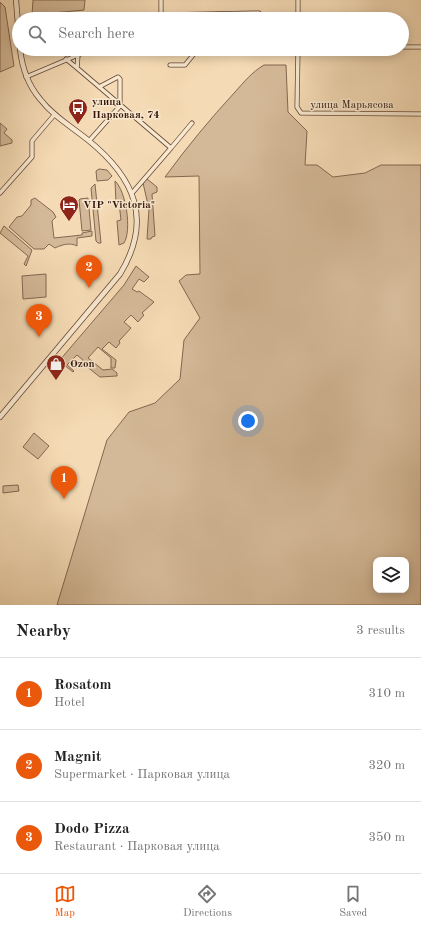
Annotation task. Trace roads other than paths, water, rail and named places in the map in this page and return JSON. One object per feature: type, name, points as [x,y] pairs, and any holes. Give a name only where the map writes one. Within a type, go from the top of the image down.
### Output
[{"type":"street","points":[[16,0],[17,12]]},
{"type":"street","points":[[161,0],[161,12]]},
{"type":"street","points":[[298,0],[298,12]]},
{"type":"street","points":[[409,47],[421,47]]},
{"type":"street","points":[[0,417],[110,286],[130,258],[138,224],[137,206],[133,192],[117,168],[90,141],[54,114],[40,100],[26,77],[21,56]]},
{"type":"street","points":[[26,77],[75,56]]},
{"type":"street","points":[[77,68],[78,56]]},
{"type":"street","points":[[170,65],[185,65],[192,56]]},
{"type":"street","name":"улица Марьясова","points":[[298,56],[297,107],[301,113],[421,114]]},
{"type":"street","points":[[66,59],[171,148]]},
{"type":"street","points":[[90,141],[120,106],[120,79],[118,77],[99,87]]},
{"type":"street","points":[[0,194],[32,157],[32,141],[54,114]]},
{"type":"street","points":[[133,192],[192,123]]},
{"type":"place","name":"улица Парковая, 74","points":[[78,125]]},
{"type":"place","name":"VIP \"Victoria\"","points":[[69,222]]},
{"type":"place","name":"Magnit","points":[[89,288]]},
{"type":"place","name":"Dodo Pizza","points":[[39,337]]},
{"type":"place","name":"Ozon","points":[[56,381]]},
{"type":"place","name":"Rosatom","points":[[64,499]]}]
